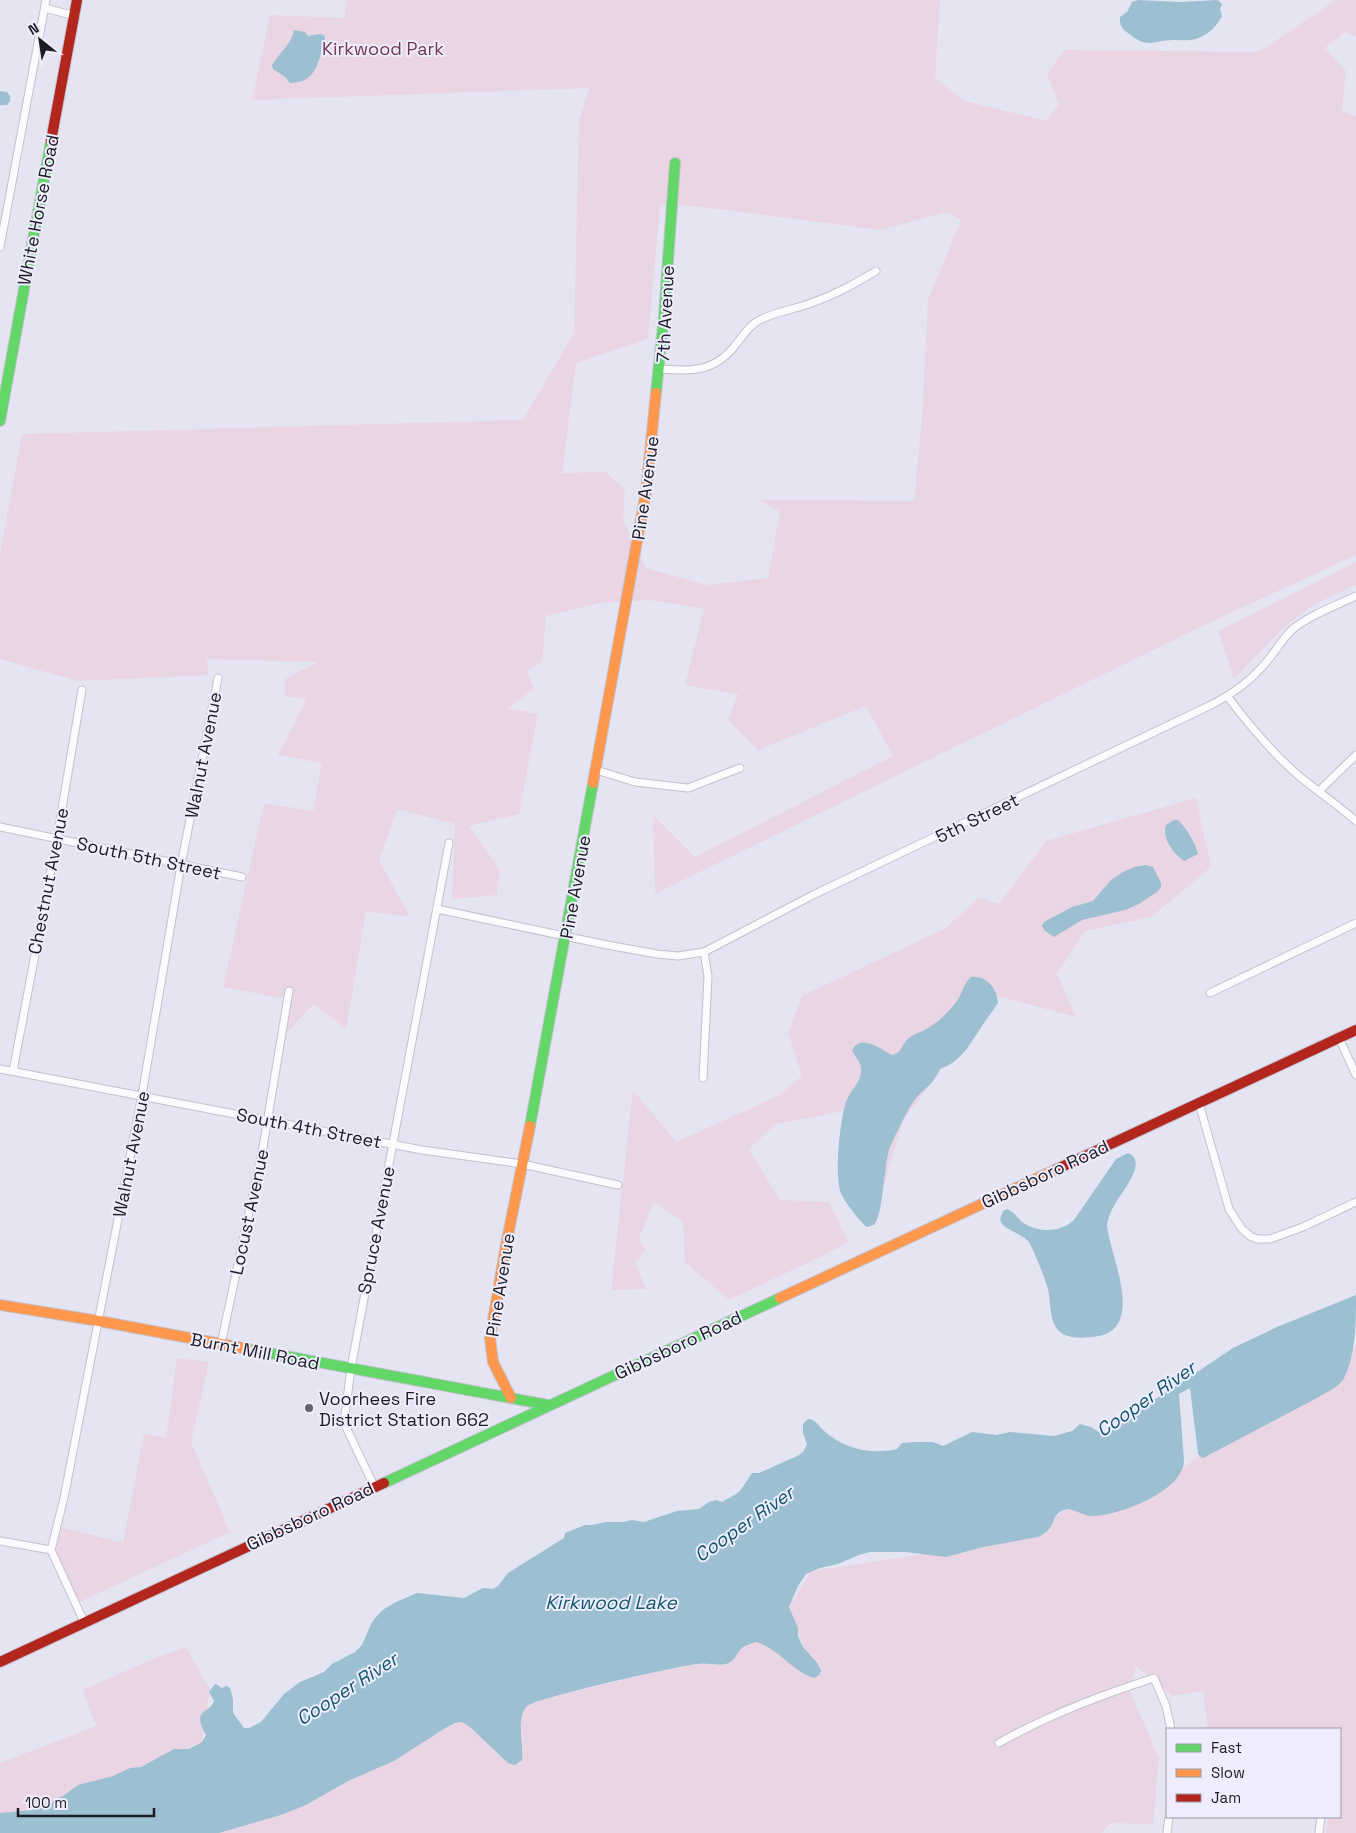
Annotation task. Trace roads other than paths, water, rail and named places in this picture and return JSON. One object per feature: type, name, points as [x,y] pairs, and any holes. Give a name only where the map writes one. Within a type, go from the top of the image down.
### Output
[{"type":"street","name":"White Horse Road","points":[[0,421],[77,0]]},
{"type":"street","points":[[0,247],[45,4],[74,16]]},
{"type":"street","name":"7th Avenue","points":[[675,163],[659,369],[691,371],[702,369],[718,362],[731,352],[752,324],[764,318],[842,292],[876,271]]},
{"type":"street","name":"Pine Avenue","points":[[511,1398],[495,1369],[490,1349],[490,1338],[506,1245],[566,936],[646,492],[659,369]]},
{"type":"street","name":"5th Street","points":[[566,936],[657,954],[678,956],[704,952],[813,896],[966,824],[1228,696],[1248,682],[1264,666],[1294,628],[1309,618],[1356,596]]},
{"type":"street","name":"Walnut Avenue","points":[[51,1550],[64,1498],[99,1321],[142,1095],[181,865],[218,678]]},
{"type":"street","name":"Chestnut Avenue","points":[[13,1071],[57,838],[82,690]]},
{"type":"street","points":[[1228,696],[1249,726],[1266,745],[1299,775],[1356,821]]},
{"type":"street","points":[[1319,791],[1356,755]]},
{"type":"street","points":[[596,770],[635,782],[688,788],[740,768]]},
{"type":"street","points":[[0,827],[57,838]]},
{"type":"street","name":"South 5th Street","points":[[57,838],[242,877]]},
{"type":"street","name":"Spruce Avenue","points":[[374,1486],[344,1423],[351,1368],[449,843]]},
{"type":"street","points":[[437,909],[566,936]]},
{"type":"street","points":[[1210,993],[1356,923]]},
{"type":"street","points":[[703,1078],[708,976],[704,952]]},
{"type":"street","name":"Locust Avenue","points":[[221,1344],[268,1120],[290,991]]},
{"type":"street","name":"Gibbsboro Road","points":[[0,1662],[548,1405],[795,1292],[910,1236],[1356,1030]]},
{"type":"street","points":[[1339,1038],[1356,1075]]},
{"type":"street","name":"South 4th Street","points":[[0,1069],[393,1144],[522,1164],[618,1185]]},
{"type":"street","points":[[1199,1103],[1229,1209],[1250,1236],[1257,1239],[1270,1239],[1303,1227],[1356,1202]]},
{"type":"street","name":"Burnt Mill Road","points":[[0,1305],[99,1321],[548,1405]]},
{"type":"street","points":[[0,1541],[51,1550],[84,1622]]},
{"type":"street","points":[[999,1743],[1080,1705],[1154,1678],[1166,1706],[1171,1728]]},
{"type":"street","points":[[1167,1833],[1169,1818]]},
{"type":"street","points":[[1319,1833],[1321,1818]]},
{"type":"water","points":[[1138,0],[1179,2],[1218,0],[1222,4],[1220,9],[1222,16],[1211,30],[1196,39],[1168,40],[1152,43],[1141,42],[1126,31],[1120,22],[1120,17],[1127,12],[1132,2]]},
{"type":"water","points":[[294,30],[305,32],[308,36],[324,35],[325,39],[318,63],[311,75],[299,82],[290,83],[273,69],[272,65],[288,44]]},
{"type":"water","points":[[0,91],[7,92],[10,96],[10,101],[7,105],[0,105]]},
{"type":"water","points":[[1174,820],[1178,820],[1187,831],[1198,854],[1184,861],[1172,850],[1167,840],[1166,825]]},
{"type":"water","points":[[1146,865],[1153,867],[1161,887],[1157,892],[1139,904],[1125,910],[1082,920],[1054,937],[1045,931],[1042,926],[1044,922],[1072,907],[1093,901],[1111,880],[1134,867]]},
{"type":"water","points":[[971,977],[986,980],[993,988],[998,1003],[964,1052],[954,1062],[940,1069],[932,1082],[909,1108],[889,1150],[877,1220],[874,1225],[867,1227],[856,1216],[843,1197],[838,1174],[840,1134],[844,1110],[861,1072],[861,1067],[852,1050],[860,1043],[866,1043],[877,1046],[892,1055],[900,1051],[910,1037],[932,1025],[947,1012],[957,1001]]},
{"type":"water","points":[[1128,1153],[1135,1159],[1135,1169],[1129,1183],[1112,1210],[1107,1226],[1122,1293],[1122,1310],[1118,1323],[1108,1333],[1078,1338],[1065,1335],[1058,1330],[1053,1321],[1047,1286],[1030,1244],[1002,1224],[1000,1219],[1003,1211],[1007,1209],[1028,1226],[1041,1230],[1055,1229],[1068,1224],[1074,1220],[1116,1159]]},
{"type":"water","name":"Kirkwood Lake","points":[[1356,1295],[1356,1316],[1351,1361],[1343,1380],[1317,1398],[1202,1458],[1198,1454],[1190,1388],[1179,1394],[1184,1461],[1181,1472],[1173,1483],[1146,1500],[1116,1512],[1101,1515],[1090,1516],[1067,1509],[1061,1511],[1056,1515],[1049,1529],[1038,1537],[983,1547],[946,1557],[905,1552],[870,1552],[806,1574],[798,1586],[789,1607],[798,1628],[798,1636],[803,1647],[818,1664],[821,1671],[815,1678],[799,1671],[772,1650],[756,1642],[742,1648],[726,1664],[700,1664],[606,1683],[553,1697],[526,1707],[521,1719],[522,1760],[515,1765],[508,1763],[470,1727],[462,1722],[455,1723],[442,1730],[394,1761],[348,1781],[306,1805],[281,1815],[219,1833],[0,1833],[0,1813],[32,1810],[63,1796],[78,1785],[113,1776],[130,1768],[141,1767],[174,1749],[189,1749],[202,1742],[206,1735],[200,1720],[202,1713],[214,1701],[209,1692],[216,1684],[222,1688],[226,1686],[230,1688],[233,1699],[233,1713],[244,1728],[249,1728],[261,1722],[284,1694],[300,1682],[324,1672],[332,1664],[355,1652],[362,1645],[375,1618],[384,1609],[396,1602],[417,1593],[464,1598],[483,1588],[493,1589],[498,1586],[508,1573],[564,1538],[565,1533],[585,1525],[632,1520],[644,1522],[677,1511],[699,1509],[709,1502],[716,1500],[722,1502],[740,1491],[752,1473],[759,1473],[803,1452],[807,1445],[803,1424],[808,1419],[815,1421],[831,1437],[839,1442],[867,1451],[887,1451],[897,1449],[902,1443],[916,1442],[933,1442],[943,1446],[972,1432],[996,1435],[1010,1432],[1054,1436],[1072,1431],[1080,1424],[1091,1427],[1099,1432],[1107,1432],[1126,1417],[1233,1348],[1277,1327]]},
{"type":"place","name":"Voorhees Fire District Station 662","points":[[309,1408]]},
{"type":"park label","name":"Kirkwood Park","points":[[383,48]]},
{"type":"water label","name":"Cooper River","points":[[1146,1399]]},
{"type":"water label","name":"Cooper River","points":[[744,1524]]},
{"type":"water label","name":"Cooper River","points":[[347,1689]]}]
